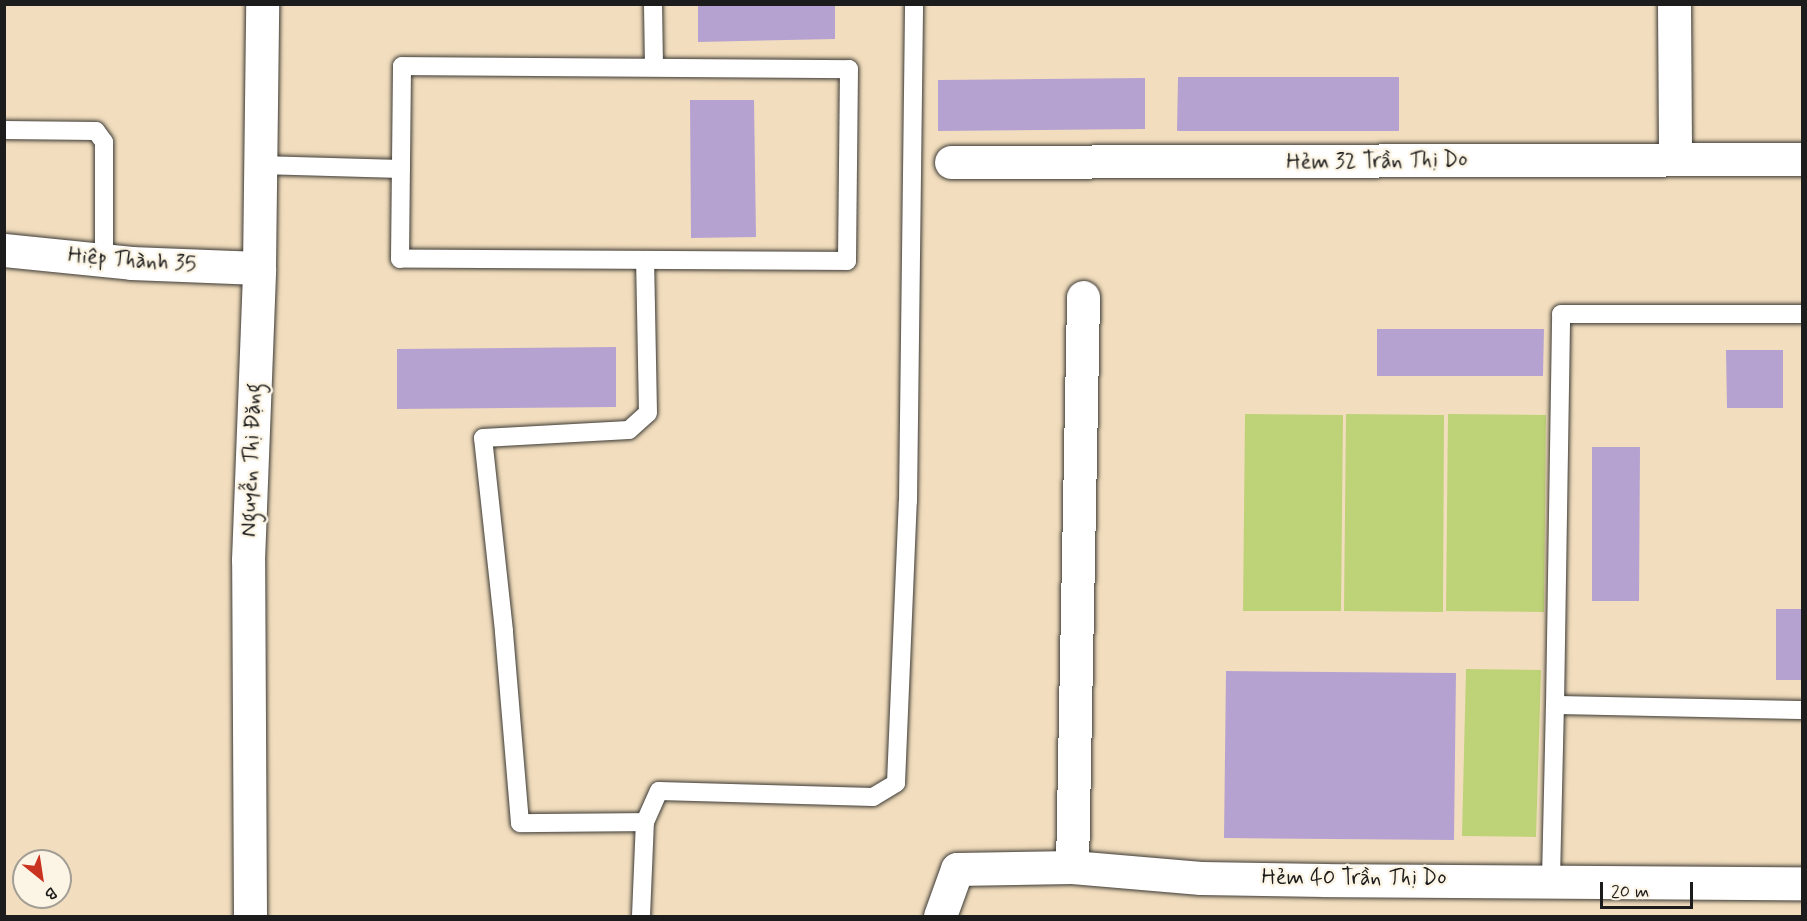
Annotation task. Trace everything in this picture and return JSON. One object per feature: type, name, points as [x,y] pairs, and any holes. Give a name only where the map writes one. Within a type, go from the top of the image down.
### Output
[{"type":"street","name":"Nguyễn Thị Đặng","points":[[250,916],[248,560],[259,268],[262,4]]},
{"type":"street","points":[[1674,4],[1675,159]]},
{"type":"street","name":"Hẻm 32 Trần Thị Do","points":[[951,162],[1803,159]]},
{"type":"street","name":"Hiệp Thành 35","points":[[4,250],[104,260],[259,268]]},
{"type":"street","points":[[1072,867],[1083,297]]},
{"type":"street","name":"Hẻm 40 Trần Thị Do","points":[[940,916],[957,869],[1072,867],[1201,878],[1551,879],[1803,884]]},
{"type":"lane","points":[[653,4],[654,67]]},
{"type":"lane","points":[[641,916],[645,822],[659,790],[873,797],[896,783],[908,501],[914,4]]},
{"type":"lane","points":[[402,66],[654,67],[849,69],[847,261],[399,259],[402,66]]},
{"type":"lane","points":[[4,130],[96,131],[104,142],[104,260]]},
{"type":"lane","points":[[260,165],[401,169]]},
{"type":"lane","points":[[645,260],[648,413],[629,430],[483,438],[504,631],[520,823],[645,822]]},
{"type":"lane","points":[[1551,879],[1561,314],[1803,314]]},
{"type":"lane","points":[[1555,705],[1803,710]]},
{"type":"green space","points":[[1245,414],[1343,415],[1341,611],[1243,611]]},
{"type":"green space","points":[[1346,414],[1444,415],[1443,612],[1344,611]]},
{"type":"green space","points":[[1448,414],[1546,415],[1544,612],[1446,611]]},
{"type":"green space","points":[[1466,669],[1541,670],[1536,837],[1462,836]]},
{"type":"building","points":[[698,4],[835,4],[835,39],[698,42]]},
{"type":"building","points":[[1178,77],[1399,77],[1399,131],[1177,131]]},
{"type":"building","points":[[1145,78],[1145,129],[938,131],[938,80]]},
{"type":"building","points":[[690,100],[754,100],[756,237],[691,238]]},
{"type":"building","points":[[1377,329],[1544,329],[1543,376],[1377,376]]},
{"type":"building","points":[[616,347],[616,407],[397,409],[397,349]]},
{"type":"building","points":[[1726,350],[1783,350],[1783,408],[1727,408]]},
{"type":"building","points":[[1592,447],[1640,447],[1639,601],[1592,601]]},
{"type":"building","points":[[1776,609],[1802,609],[1802,680],[1776,680]]},
{"type":"building","points":[[1226,671],[1456,673],[1454,840],[1224,838]]}]
